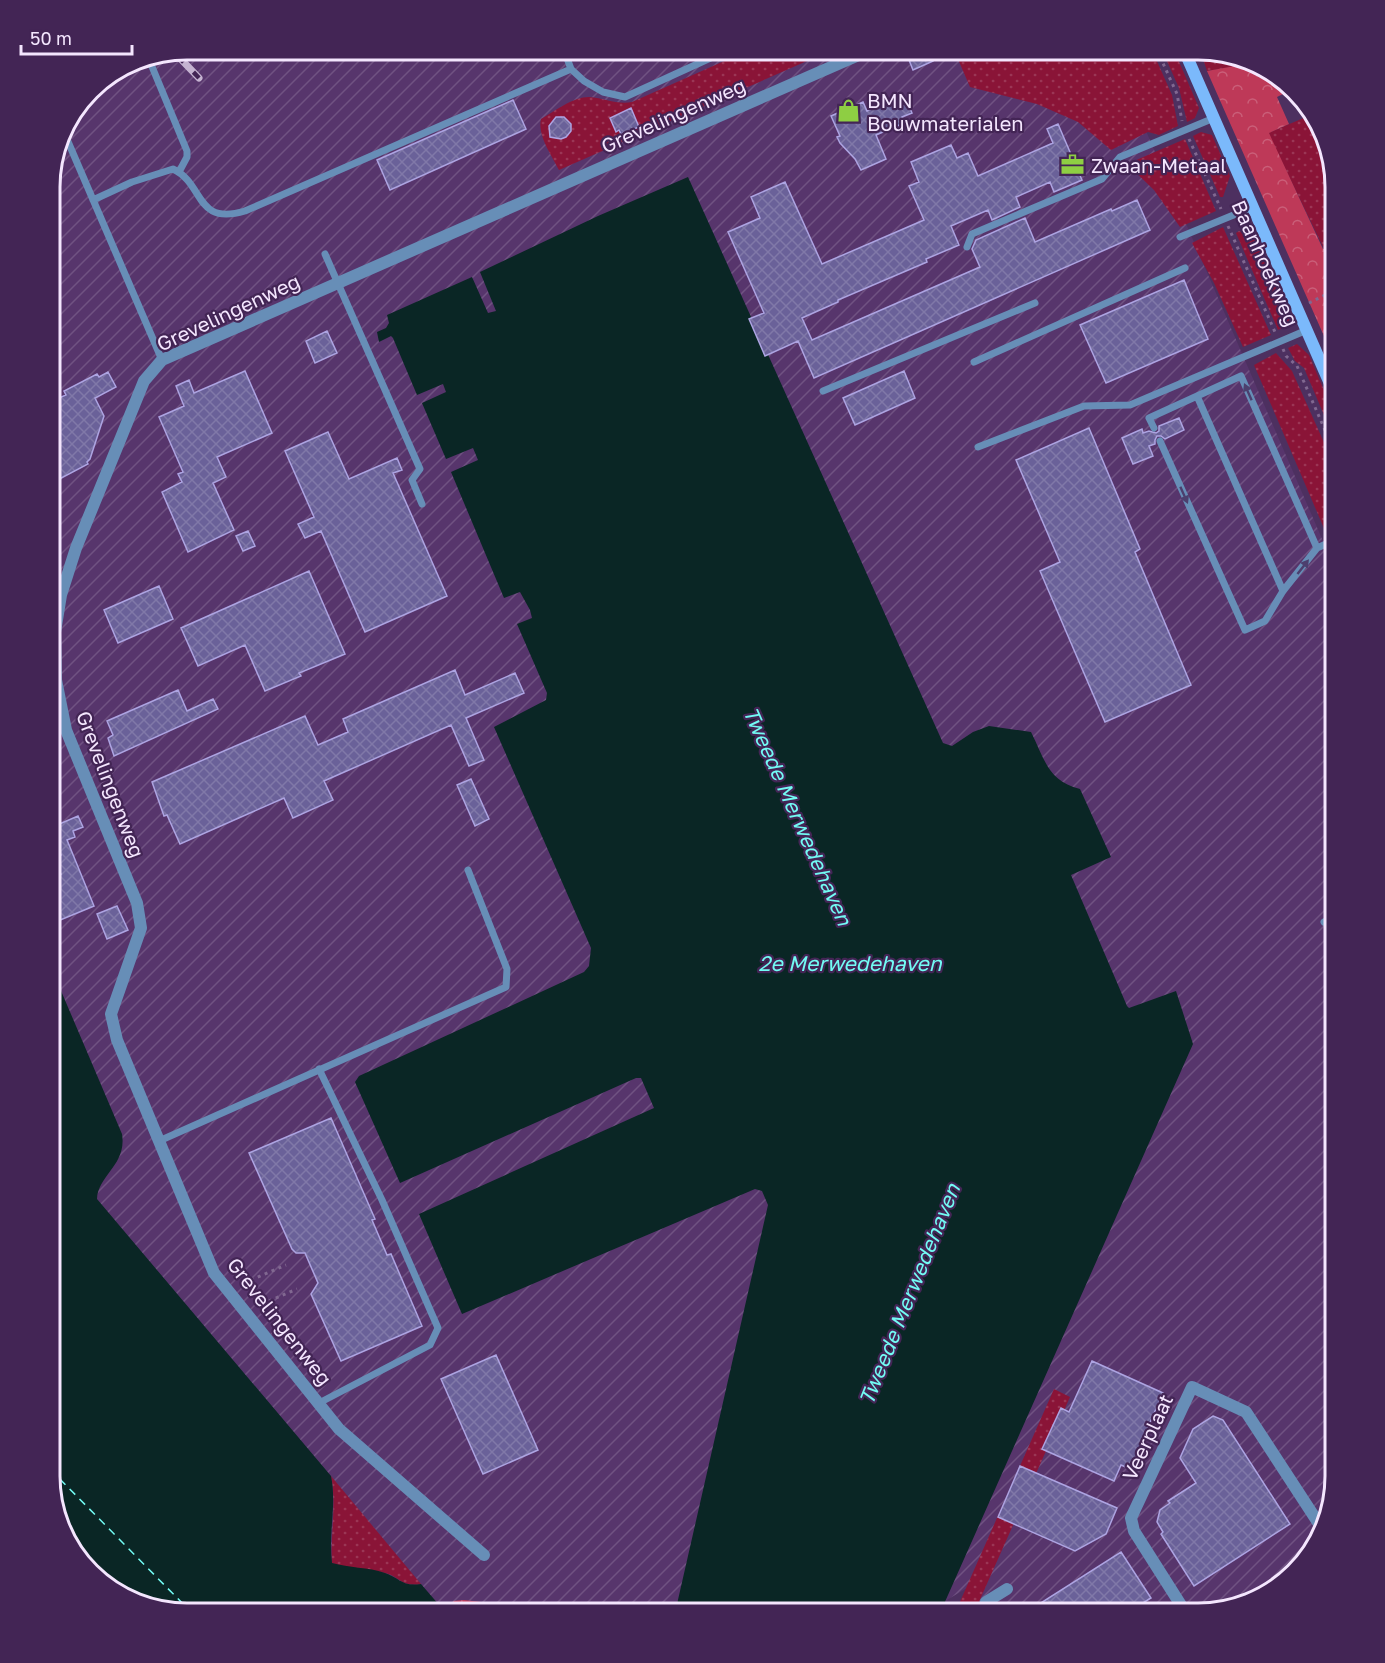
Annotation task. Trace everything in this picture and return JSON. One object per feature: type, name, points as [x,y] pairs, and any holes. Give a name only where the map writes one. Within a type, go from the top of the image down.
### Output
[{"type":"street","name":"Grevelingenweg","points":[[60,602],[76,549],[144,381],[162,360],[847,60]]},
{"type":"street","name":"Baanhoekweg","points":[[1188,60],[1325,372]]},
{"type":"street","points":[[1190,60],[1190,65]]},
{"type":"street","name":"Grevelingenweg","points":[[60,700],[66,730],[137,903],[141,928],[111,1014],[117,1040],[214,1273],[339,1429],[484,1555]]},
{"type":"street","name":"Veerplaat","points":[[1179,1603],[1134,1531],[1131,1518],[1192,1388],[1246,1412],[1317,1520]]},
{"type":"street","points":[[987,1603],[1007,1589]]},
{"type":"lane","points":[[568,60],[571,69],[584,81],[603,92],[625,97],[706,60]]},
{"type":"lane","points":[[152,65],[188,151],[187,158],[179,172]]},
{"type":"lane","points":[[93,200],[160,172],[173,169],[185,178],[204,204],[218,213],[230,215],[571,69]]},
{"type":"lane","points":[[967,247],[972,234],[1102,179],[1120,158],[1214,118]]},
{"type":"lane","points":[[68,142],[162,360]]},
{"type":"lane","points":[[1180,237],[1253,207]]},
{"type":"lane","points":[[325,254],[420,469],[412,480],[422,504]]},
{"type":"lane","points":[[974,362],[1185,268]]},
{"type":"lane","points":[[823,391],[1035,303]]},
{"type":"lane","points":[[978,447],[1084,406],[1130,405],[1307,330]]},
{"type":"lane","points":[[1154,428],[1149,418],[1241,376],[1317,548]]},
{"type":"lane","points":[[1197,396],[1283,591]]},
{"type":"lane","points":[[1160,441],[1245,630],[1265,621],[1283,591],[1317,548],[1325,544]]},
{"type":"lane","points":[[159,1141],[506,987],[507,969],[468,870]]},
{"type":"lane","points":[[319,1069],[382,1200],[438,1328],[430,1345],[319,1403]]},
{"type":"path","name":"Baanhoekweg","points":[[1162,60],[1177,94],[1179,113],[1185,130],[1279,341],[1286,356],[1297,366],[1325,430]]},
{"type":"path","points":[[1298,308],[1325,295]]},
{"type":"path","points":[[244,1283],[286,1265]]},
{"type":"path","points":[[262,1304],[297,1289]]},
{"type":"shaded area","points":[[178,60],[1115,60],[1325,546],[1325,1476],[1323,1501],[1318,1517],[1304,1547],[1294,1560],[1269,1582],[1254,1590],[1223,1601],[1198,1603],[977,1603],[967,1588],[942,1603],[372,1603],[83,1199],[60,1121],[60,178],[64,154],[70,138],[81,116],[91,103],[109,86],[123,77],[162,62]]},
{"type":"shaded area","points":[[726,60],[809,60],[559,170],[543,138],[541,119],[577,99],[589,97],[621,103],[632,102]]},
{"type":"shaded area","points":[[958,60],[1156,60],[1172,95],[1178,126],[1159,135],[1148,132],[1111,150],[1078,122],[1037,104],[970,87]]},
{"type":"shaded area","points":[[1166,60],[1178,60],[1199,108],[1195,118],[1187,122],[1179,88]]},
{"type":"shaded area","points":[[1203,60],[1237,66],[1207,71]]},
{"type":"shaded area","points":[[1305,117],[1312,131],[1324,170],[1325,249],[1324,249],[1268,133]]},
{"type":"shaded area","points":[[1201,132],[1212,135],[1230,176],[1223,197],[1220,197],[1193,136]]},
{"type":"shaded area","points":[[1185,139],[1216,211],[1180,227],[1154,190],[1127,164]]},
{"type":"shaded area","points":[[1223,227],[1271,335],[1243,347],[1214,283],[1192,243]]},
{"type":"shaded area","points":[[1239,231],[1256,237],[1291,316],[1286,326],[1278,330],[1236,233]]},
{"type":"shaded area","points":[[1297,344],[1309,355],[1325,393],[1325,417],[1304,368],[1295,361],[1288,348]]},
{"type":"shaded area","points":[[1276,353],[1292,371],[1325,445],[1325,531],[1254,365]]},
{"type":"shaded area","points":[[1054,1389],[1070,1397],[978,1603],[959,1603]]},
{"type":"shaded area","points":[[331,1476],[421,1584],[409,1584],[385,1573],[332,1563],[333,1487]]},
{"type":"green space","points":[[1236,66],[1262,77],[1284,93],[1277,97],[1289,124],[1269,133],[1323,249],[1325,248],[1325,338],[1207,71]]},
{"type":"green space","points":[[464,1600],[482,1603],[455,1603],[453,1601]]},
{"type":"water","name":"2e Merwedehaven","points":[[688,177],[943,743],[952,746],[973,732],[989,726],[1031,732],[1054,775],[1061,781],[1080,789],[1111,857],[1071,875],[1127,1006],[1129,1008],[1176,991],[1193,1044],[944,1603],[677,1603],[768,1205],[762,1191],[755,1189],[462,1314],[419,1214],[654,1108],[641,1078],[636,1078],[400,1183],[355,1082],[359,1076],[584,972],[589,966],[591,948],[494,727],[546,700],[547,693],[517,624],[532,618],[530,610],[520,592],[504,598],[451,472],[478,460],[473,448],[446,459],[422,403],[446,392],[443,384],[417,395],[393,338],[391,336],[379,342],[377,332],[386,328],[389,323],[387,315],[472,277],[488,313],[496,311],[480,272],[598,216]]},
{"type":"water","points":[[60,988],[122,1134],[122,1145],[117,1162],[102,1183],[97,1199],[331,1476],[333,1487],[332,1563],[379,1571],[402,1582],[421,1584],[437,1603],[170,1602],[146,1596],[116,1582],[91,1560],[81,1547],[64,1509],[60,1476]]},
{"type":"building","points":[[909,60],[933,60],[933,61],[913,70]]},
{"type":"building","points":[[906,99],[912,113],[902,117],[904,123],[876,135],[886,159],[861,170],[855,159],[840,143],[837,137],[840,136],[831,116],[863,102],[867,111],[888,102],[890,106]]},
{"type":"building","points":[[513,100],[526,129],[390,190],[377,160]]},
{"type":"building","points":[[631,108],[639,127],[621,134],[619,130],[616,132],[610,118]]},
{"type":"building","points":[[556,117],[564,117],[571,124],[571,131],[561,139],[550,137],[549,126]]},
{"type":"building","points":[[1058,124],[1082,180],[1054,192],[1050,182],[1016,197],[1020,207],[992,220],[988,210],[951,226],[959,245],[926,259],[927,262],[802,318],[812,340],[980,267],[972,249],[976,240],[1025,218],[1035,242],[1137,200],[1150,230],[814,378],[798,341],[765,356],[749,319],[764,313],[728,232],[760,218],[751,197],[785,182],[822,264],[924,220],[909,186],[919,182],[911,162],[951,145],[957,158],[968,153],[978,176],[1053,143],[1047,129]]},
{"type":"building","points":[[1184,280],[1208,339],[1106,383],[1080,325]]},
{"type":"building","points":[[327,331],[337,353],[315,363],[306,341]]},
{"type":"building","points":[[245,371],[272,433],[217,457],[226,477],[213,483],[234,530],[188,552],[162,492],[182,482],[178,474],[183,472],[159,417],[184,406],[176,386],[189,380],[194,393]]},
{"type":"building","points":[[904,371],[915,398],[855,425],[843,398]]},
{"type":"building","points":[[108,372],[116,387],[95,398],[104,416],[90,459],[88,464],[60,479],[60,398],[66,395],[64,391],[97,374],[99,377]]},
{"type":"building","points":[[1179,418],[1184,430],[1165,439],[1157,436],[1155,444],[1149,446],[1153,456],[1133,464],[1122,438],[1142,429],[1143,433],[1149,431],[1156,433],[1159,431],[1159,426]]},
{"type":"building","points":[[1089,428],[1140,549],[1135,552],[1191,685],[1105,722],[1040,571],[1060,562],[1016,460]]},
{"type":"building","points":[[328,432],[349,479],[397,458],[402,470],[393,473],[447,596],[365,632],[321,531],[305,538],[298,524],[314,517],[285,451]]},
{"type":"building","points":[[248,531],[255,546],[243,551],[236,536]]},
{"type":"building","points":[[309,571],[345,654],[299,673],[301,676],[265,691],[245,645],[198,666],[181,628]]},
{"type":"building","points":[[159,586],[173,619],[118,643],[104,610]]},
{"type":"building","points":[[455,670],[465,695],[515,673],[524,693],[466,718],[484,760],[469,766],[451,725],[324,781],[333,800],[293,818],[284,798],[180,844],[167,815],[164,816],[152,782],[305,716],[318,745],[348,732],[343,719]]},
{"type":"building","points":[[178,690],[187,711],[213,699],[218,709],[114,756],[108,738],[113,735],[107,721]]},
{"type":"building","points":[[471,779],[489,819],[475,826],[457,785]]},
{"type":"building","points":[[78,816],[83,827],[73,831],[75,837],[67,840],[94,906],[60,920],[61,855],[60,824]]},
{"type":"building","points":[[117,906],[128,930],[107,939],[97,914]]},
{"type":"building","points":[[331,1118],[375,1219],[372,1220],[387,1255],[391,1254],[422,1326],[341,1361],[311,1294],[318,1283],[305,1253],[296,1253],[292,1249],[249,1153]]},
{"type":"building","points":[[496,1355],[538,1450],[483,1474],[441,1379]]},
{"type":"building","points":[[1092,1361],[1163,1393],[1141,1443],[1144,1445],[1133,1470],[1121,1465],[1114,1481],[1042,1449],[1061,1408],[1069,1412]]},
{"type":"building","points":[[1213,1416],[1223,1420],[1290,1524],[1194,1586],[1161,1534],[1163,1532],[1157,1522],[1160,1510],[1170,1503],[1168,1501],[1196,1483],[1180,1458],[1193,1429]]},
{"type":"building","points":[[1020,1466],[1117,1508],[1106,1534],[1075,1551],[998,1517]]},
{"type":"building","points":[[1121,1552],[1151,1598],[1143,1603],[1041,1603]]},
{"type":"ferry route","points":[[60,1479],[182,1603]]},
{"type":"railway","points":[[182,60],[199,78]]},
{"type":"place","name":"BMN Bouwmaterialen","points":[[849,111]]},
{"type":"place","name":"Zwaan-Metaal","points":[[1073,165]]},
{"type":"water label","name":"Tweede Merwedehaven","points":[[798,816]]},
{"type":"water label","name":"Tweede Merwedehaven","points":[[909,1294]]}]
